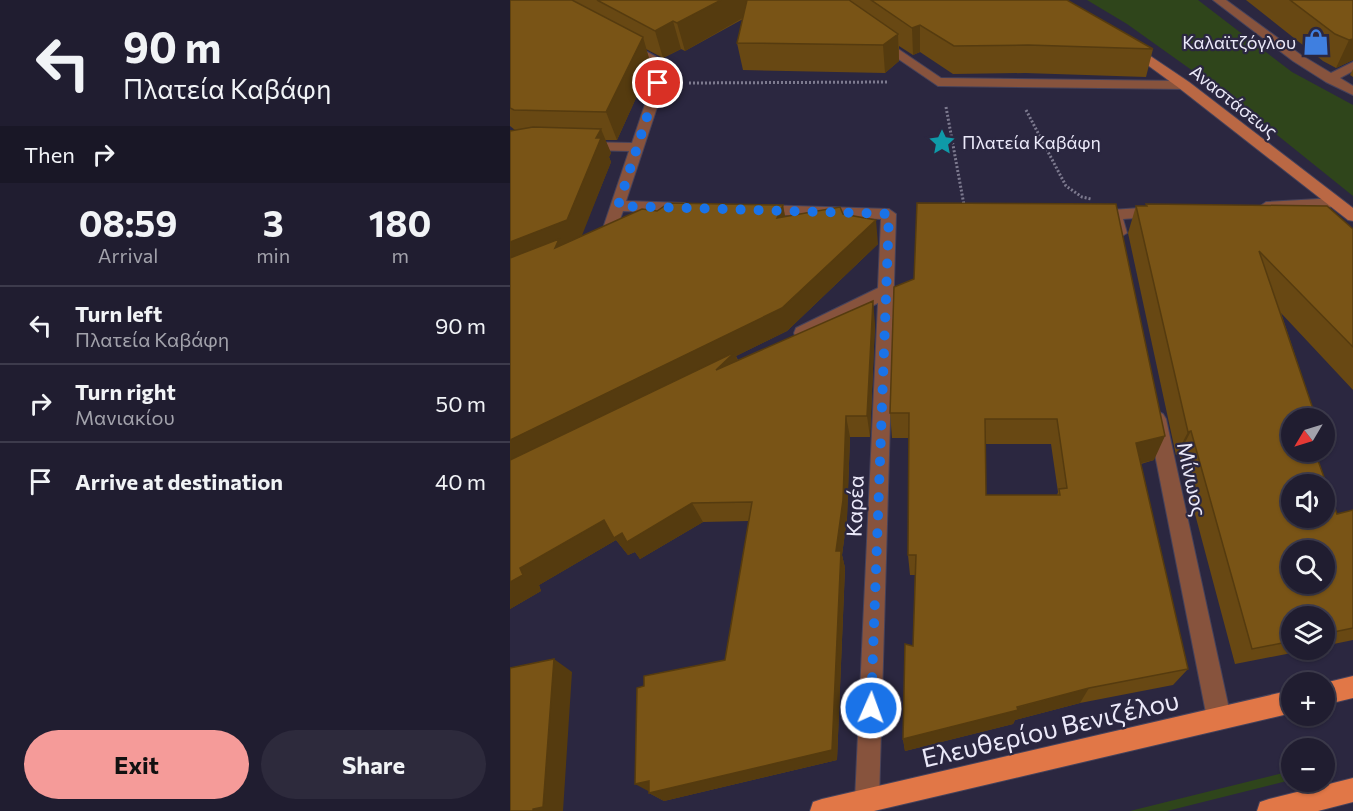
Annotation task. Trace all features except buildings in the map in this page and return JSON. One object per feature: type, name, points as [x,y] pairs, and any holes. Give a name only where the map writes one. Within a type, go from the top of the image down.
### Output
[{"type":"main road","points":[[1335,691],[1353,687]]},
{"type":"main road","name":"Ελευθερίου Βενιζέλου","points":[[822,811],[1281,704]]},
{"type":"main road","points":[[1269,811],[1353,790]]},
{"type":"street","points":[[1219,0],[1297,58],[1330,80],[1353,91]]},
{"type":"street","points":[[871,34],[938,82],[1184,85]]},
{"type":"street","points":[[585,248],[606,240],[665,65],[614,38]]},
{"type":"street","name":"Αναστάσεως","points":[[1120,40],[1184,85],[1353,216]]},
{"type":"street","points":[[1330,80],[1353,66]]},
{"type":"street","points":[[568,145],[638,147]]},
{"type":"street","points":[[1256,207],[1336,203]]},
{"type":"street","points":[[618,206],[701,208]]},
{"type":"street","name":"Καρέα","points":[[748,210],[889,214],[867,800]]},
{"type":"street","points":[[1122,249],[1115,214],[1176,211]]},
{"type":"street","points":[[782,344],[887,291]]},
{"type":"street","name":"Μίνωος","points":[[1154,401],[1219,718]]},
{"type":"path","points":[[658,83],[938,82],[944,95],[964,206]]},
{"type":"path","points":[[1012,83],[1066,186],[1082,197],[1093,200]]},
{"type":"green space","points":[[1087,0],[1198,0],[1292,72],[1353,105],[1353,196],[1235,101],[1127,24]]},
{"type":"green space","points":[[1281,773],[1281,782],[1167,811],[1130,811]]},
{"type":"place","name":"Καλαϊτζόγλου","points":[[1316,42]]},
{"type":"place","name":"Πλατεία Καβάφη","points":[[942,142]]},
{"type":"route","points":[[658,83],[618,206],[889,214],[871,708]]}]
